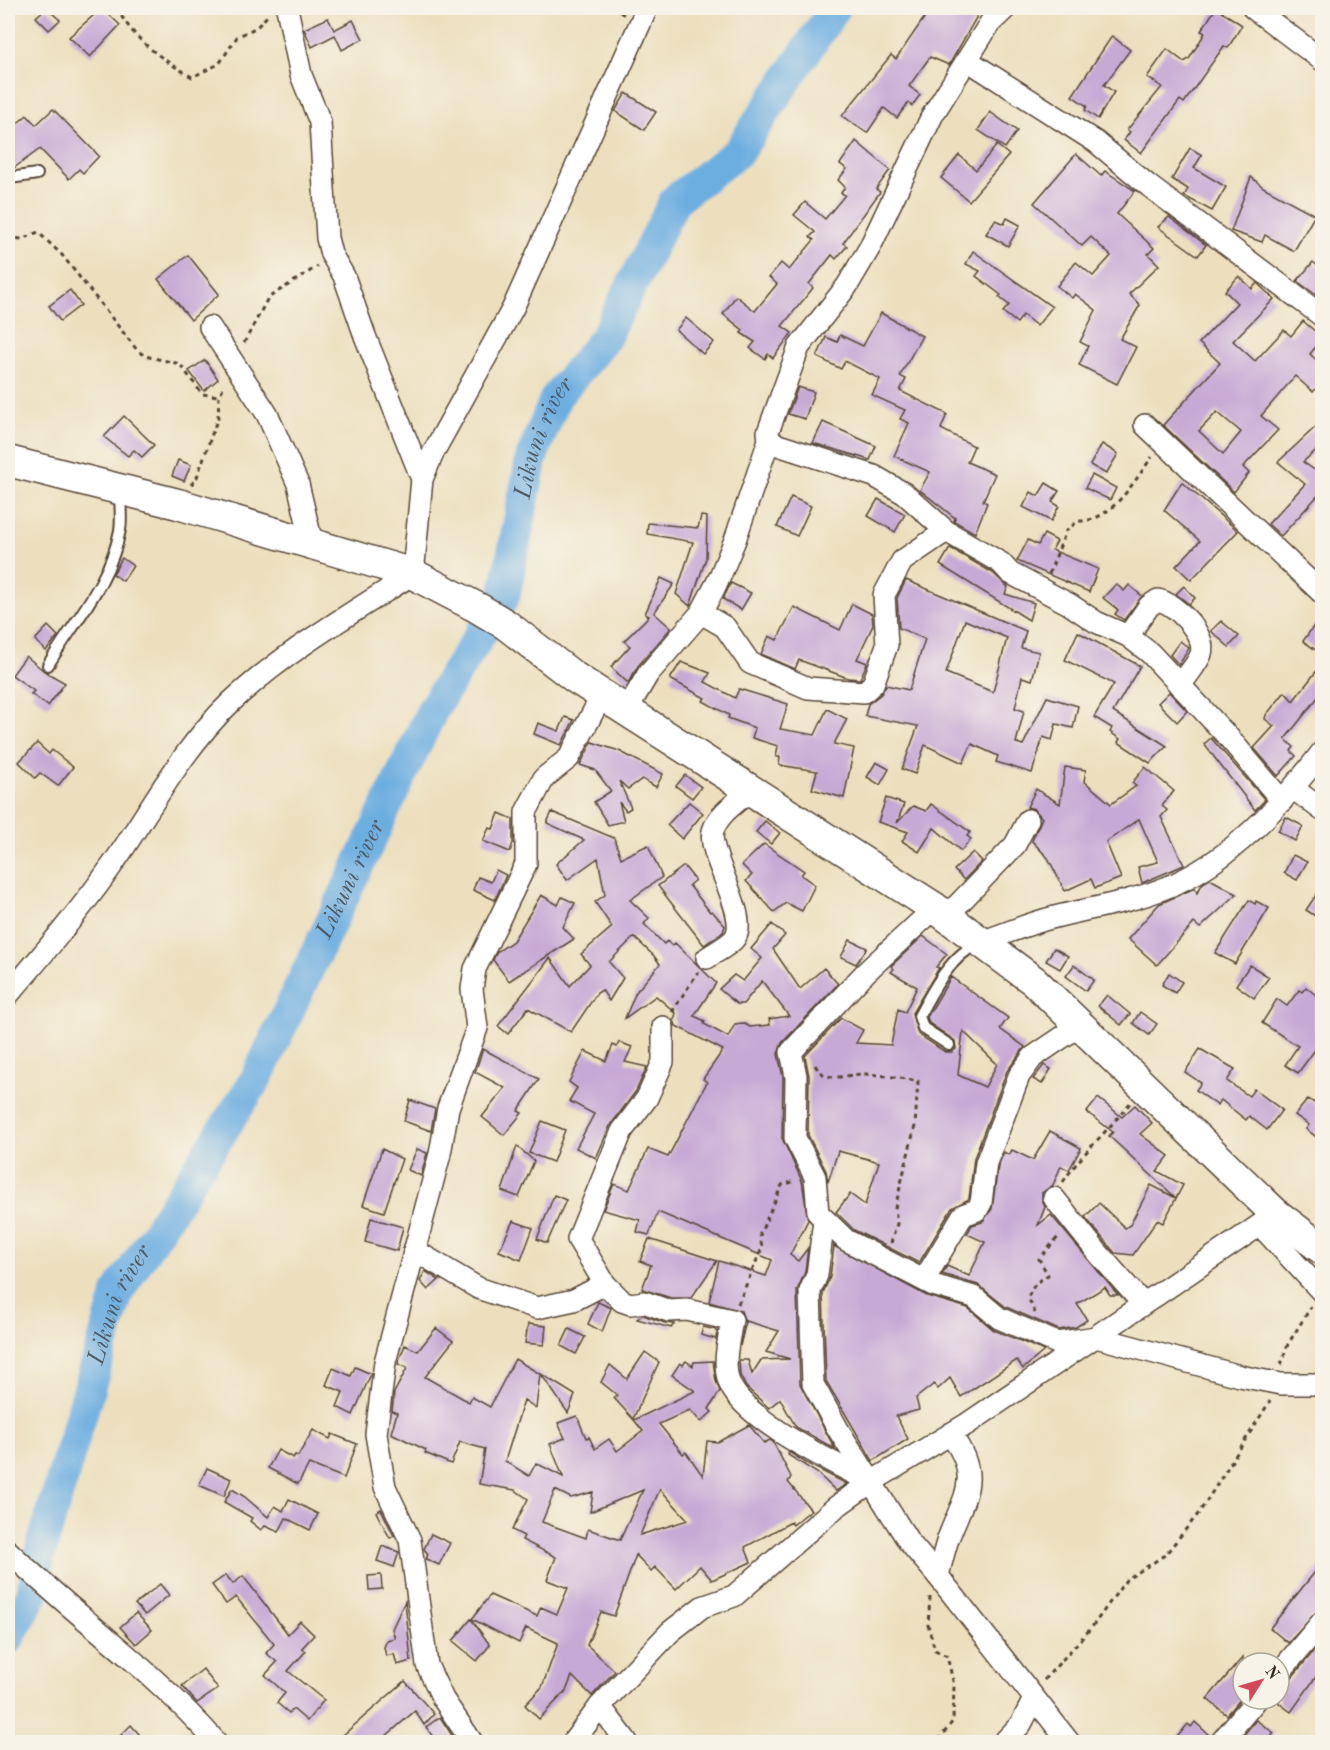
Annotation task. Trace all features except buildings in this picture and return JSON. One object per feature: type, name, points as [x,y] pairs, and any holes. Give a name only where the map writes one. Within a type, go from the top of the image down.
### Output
[{"type":"street","points":[[413,574],[422,479],[513,308],[647,8]]},
{"type":"street","points":[[472,1743],[442,1699],[427,1665],[410,1540],[385,1487],[376,1434],[385,1362],[440,1154],[448,1108],[477,1028],[472,989],[476,969],[526,864],[526,812],[544,778],[569,758],[614,703],[648,674],[701,613],[735,540],[769,440],[768,432],[799,347],[847,286],[870,247],[911,156],[990,23],[1006,8]]},
{"type":"street","points":[[1253,8],[1323,60]]},
{"type":"street","points":[[278,10],[320,122],[327,238],[331,254],[344,276],[365,336],[422,479]]},
{"type":"street","points":[[967,60],[1096,142],[1149,186],[1323,316]]},
{"type":"street","points":[[210,327],[267,414],[298,484],[312,543]]},
{"type":"street","points":[[1145,425],[1323,593]]},
{"type":"street","points":[[769,440],[825,462],[874,476],[905,494],[946,531],[1000,563],[1010,573],[1096,622],[1128,636],[1150,653],[1288,795],[1323,810]]},
{"type":"street","points":[[8,461],[312,543],[413,574],[505,624],[614,703],[940,912],[1034,981],[1082,1024],[1144,1086],[1268,1219],[1322,1291]]},
{"type":"street","points":[[701,613],[725,627],[750,663],[808,688],[864,692],[873,684],[887,645],[884,595],[902,561],[946,531]]},
{"type":"street","points":[[8,995],[65,928],[113,864],[164,783],[207,728],[231,702],[300,645],[413,574]]},
{"type":"street","points":[[1128,636],[1149,606],[1158,600],[1168,602],[1195,629],[1200,639],[1201,654],[1180,686]]},
{"type":"street","points":[[982,942],[1051,918],[1167,888],[1223,855],[1288,795],[1323,752]]},
{"type":"street","points":[[707,958],[734,939],[738,932],[732,896],[713,846],[712,834],[717,820],[750,791]]},
{"type":"street","points":[[1028,820],[1015,845],[940,912],[866,972],[791,1052],[796,1076],[795,1138],[814,1177],[817,1190],[816,1204],[824,1220],[846,1240],[924,1280],[974,1298],[999,1318],[1058,1343],[1096,1337],[1193,1365],[1281,1384],[1323,1384]]},
{"type":"street","points":[[924,1280],[963,1215],[977,1210],[981,1203],[986,1163],[1018,1077],[1033,1057],[1082,1024]]},
{"type":"street","points":[[663,1027],[663,1062],[647,1098],[622,1131],[578,1239],[605,1284],[622,1301],[631,1304],[644,1302],[669,1311],[687,1310],[732,1320],[726,1362],[728,1380],[744,1406],[771,1426],[871,1482]]},
{"type":"street","points":[[1054,1198],[1143,1304]]},
{"type":"street","points":[[1268,1219],[1323,1250]]},
{"type":"street","points":[[573,1743],[600,1706],[670,1632],[702,1607],[734,1596],[836,1507],[871,1482],[950,1434],[1268,1219]]},
{"type":"street","points":[[824,1220],[818,1275],[810,1291],[813,1384],[839,1431],[909,1542],[1069,1743]]},
{"type":"street","points":[[414,1250],[478,1288],[537,1308],[574,1300],[605,1284]]},
{"type":"street","points":[[938,1576],[948,1540],[966,1502],[968,1485],[963,1451],[950,1434]]},
{"type":"street","points":[[8,1551],[45,1586],[163,1686],[216,1743]]},
{"type":"street","points":[[1291,1659],[1323,1622]]},
{"type":"street","points":[[1004,1743],[1020,1724],[1034,1699]]},
{"type":"street","points":[[600,1706],[627,1743]]},
{"type":"street","points":[[1221,1743],[1247,1711]]},
{"type":"lane","points":[[8,176],[10,178],[38,174]]},
{"type":"lane","points":[[48,665],[109,567],[121,529],[120,490]]},
{"type":"lane","points":[[949,1045],[923,1028],[919,1016],[930,994],[956,960],[969,947],[982,942]]},
{"type":"path","points":[[117,8],[142,41],[159,57],[192,76],[219,64],[237,37],[257,27],[278,10]]},
{"type":"path","points":[[8,238],[23,239],[38,232],[62,255],[137,350],[145,356],[180,363],[202,394],[219,396]]},
{"type":"path","points":[[1043,590],[1066,531],[1078,521],[1085,522],[1117,504],[1155,453],[1166,447]]},
{"type":"path","points":[[663,1027],[707,958]]},
{"type":"path","points":[[797,1045],[822,1074],[846,1078],[858,1074],[870,1074],[918,1081],[915,1126],[895,1208],[897,1224],[886,1259]]},
{"type":"path","points":[[1054,1198],[1080,1156],[1108,1131],[1144,1086]]},
{"type":"path","points":[[732,1320],[762,1248],[760,1234],[782,1185],[814,1177]]},
{"type":"path","points":[[1036,1316],[1028,1297],[1035,1284],[1048,1275],[1039,1259],[1040,1256],[1073,1222]]},
{"type":"path","points":[[1034,1699],[1039,1685],[1092,1627],[1126,1580],[1165,1555],[1199,1513],[1281,1384],[1281,1364],[1288,1344],[1322,1291]]},
{"type":"path","points":[[937,1743],[953,1721],[955,1703],[954,1685],[947,1656],[935,1650],[928,1625],[930,1595],[938,1576]]},
{"type":"waterway","name":"Likuni river","points":[[8,1639],[32,1595],[39,1556],[118,1292],[256,1079],[434,707],[504,597],[532,456],[556,397],[605,338],[675,200],[738,152],[835,8]]}]
